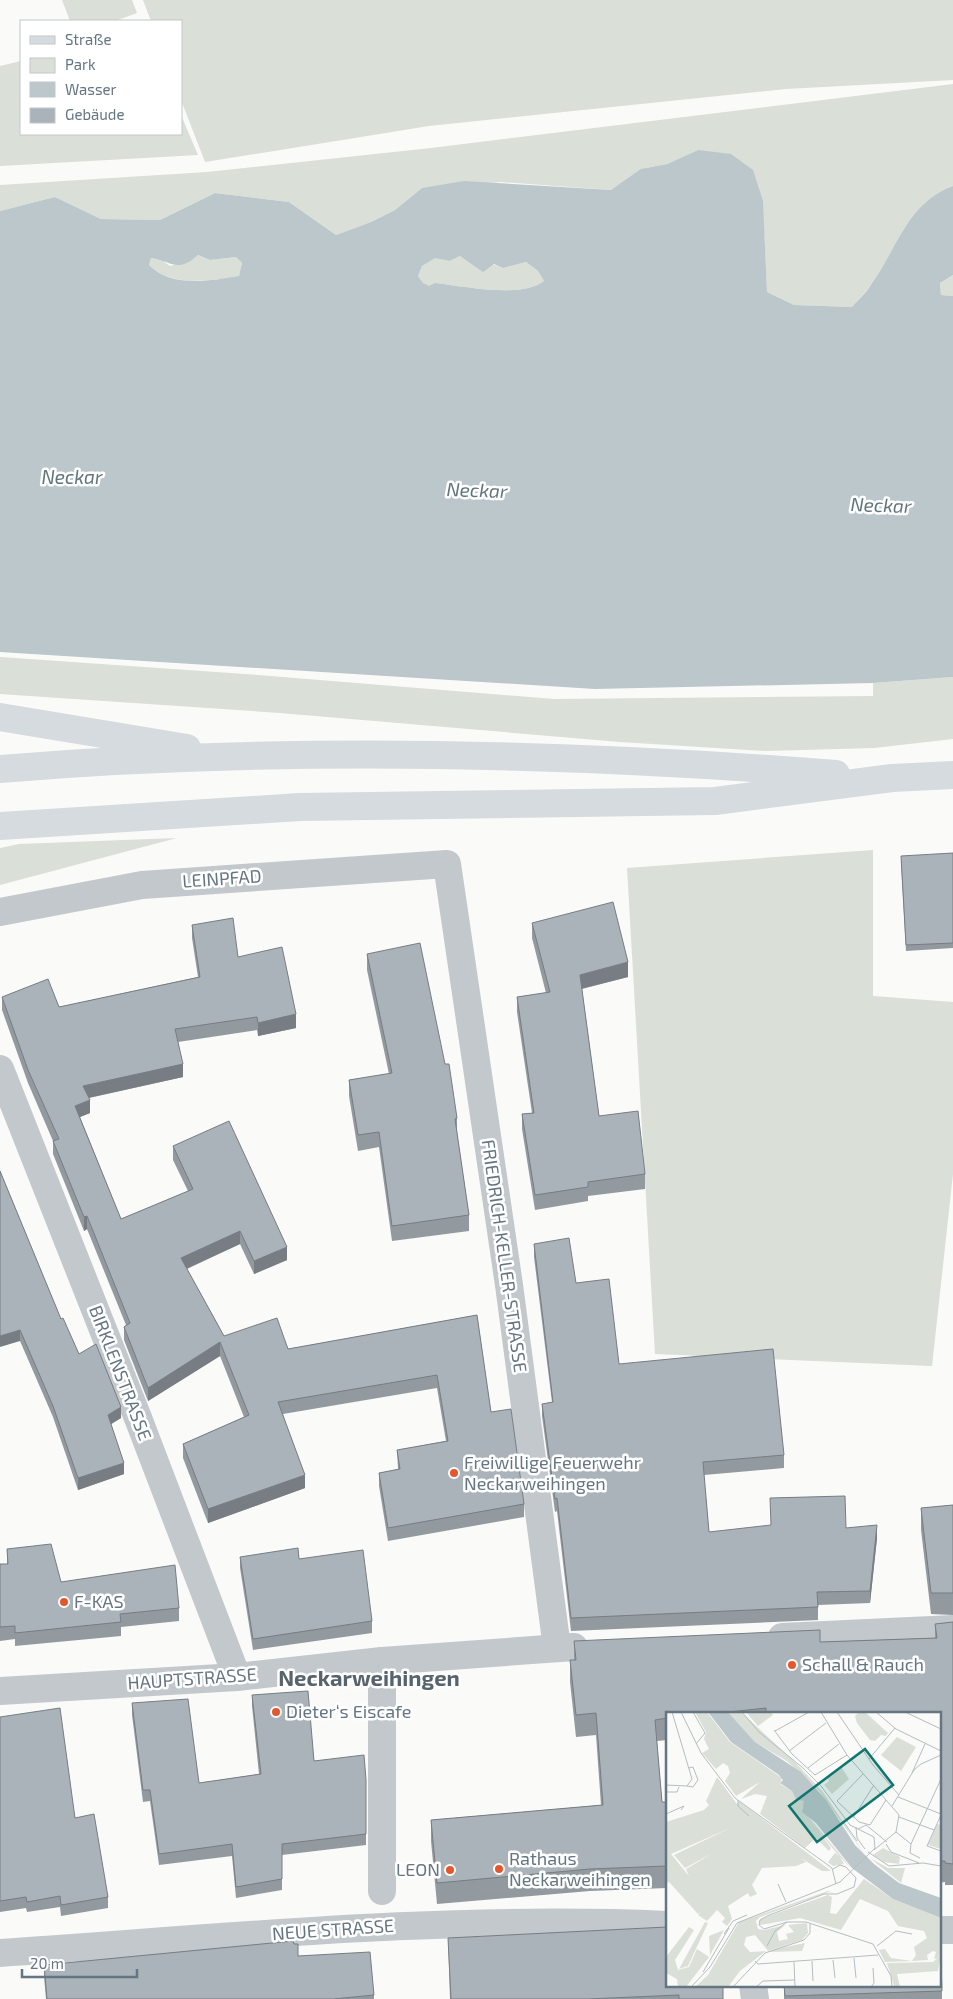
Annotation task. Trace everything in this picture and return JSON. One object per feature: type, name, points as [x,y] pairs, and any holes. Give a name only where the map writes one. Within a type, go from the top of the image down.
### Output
[{"type":"main road","points":[[0,717],[240,757]]},
{"type":"main road","points":[[0,769],[240,757],[416,754],[562,757],[718,764],[892,778]]},
{"type":"main road","points":[[0,826],[300,807],[715,801],[892,778],[953,775]]},
{"type":"street","name":"LEINPFAD","points":[[0,912],[142,885],[447,864]]},
{"type":"street","name":"FRIEDRICH-KELLER-STRASSE","points":[[447,864],[509,1284],[557,1648]]},
{"type":"street","name":"BIRKLENSTRASSE","points":[[0,1069],[138,1418],[237,1677]]},
{"type":"street","points":[[762,1638],[953,1628]]},
{"type":"street","name":"HAUPTSTRASSE","points":[[0,1691],[237,1677],[382,1660],[602,1646]]},
{"type":"street","points":[[382,1660],[382,1892]]},
{"type":"street","name":"NEUE STRASSE","points":[[0,1953],[417,1925],[582,1921],[666,1925]]},
{"type":"street","points":[[940,1930],[953,1930]]},
{"type":"street","points":[[753,1986],[755,1999]]},
{"type":"green space","points":[[62,0],[132,0],[137,13],[118,20],[70,20]]},
{"type":"green space","points":[[143,0],[953,0],[953,80],[786,89],[429,126],[205,162],[182,103],[182,20],[151,20]]},
{"type":"green space","points":[[20,61],[20,135],[182,135],[182,117],[198,155],[0,166],[0,66]]},
{"type":"green space","points":[[953,84],[953,186],[937,194],[914,215],[872,283],[852,307],[794,305],[767,292],[764,230],[698,150],[667,164],[646,168],[611,190],[500,182],[422,188],[395,210],[371,222],[336,235],[289,202],[215,193],[160,220],[101,219],[55,197],[0,211],[0,185],[207,172],[431,148]]},
{"type":"green space","points":[[198,255],[210,260],[236,257],[242,263],[239,277],[203,281],[180,280],[158,272],[149,265],[151,258],[163,261],[170,266],[193,259]]},
{"type":"green space","points":[[460,256],[470,261],[492,264],[503,268],[526,262],[538,271],[544,281],[521,289],[491,290],[435,283],[429,287],[418,276],[422,266],[435,257],[450,261]]},
{"type":"green space","points":[[953,275],[953,296],[941,295],[940,283]]},
{"type":"green space","points":[[0,657],[258,675],[554,699],[873,696],[873,683],[953,677],[953,739],[874,748],[765,751],[620,742],[280,713],[0,694]]},
{"type":"green space","points":[[177,838],[0,885],[0,848],[19,844]]},
{"type":"green space","points":[[873,850],[873,996],[953,1002],[953,1174],[932,1366],[655,1354],[627,868]]},
{"type":"water","name":"Neckar","points":[[698,150],[731,154],[753,170],[763,201],[767,292],[794,305],[852,307],[870,286],[914,215],[937,194],[953,186],[953,275],[940,283],[941,295],[953,296],[953,677],[873,683],[595,689],[0,652],[0,211],[55,197],[101,219],[160,220],[215,193],[289,202],[336,235],[371,222],[395,210],[422,188],[464,181],[611,190],[641,169],[667,164]],"holes":[[[198,255],[210,260],[236,257],[242,263],[239,276],[203,281],[180,280],[158,272],[149,265],[151,258],[180,265],[185,264]],[[460,256],[483,272],[494,264],[503,268],[526,262],[538,271],[544,281],[521,289],[491,290],[435,283],[429,286],[423,283],[418,276],[422,266],[435,258],[450,261]]]},
{"type":"building","points":[[953,853],[953,943],[906,945],[901,856]]},
{"type":"building","points":[[613,902],[628,962],[580,975],[599,1116],[638,1111],[645,1174],[588,1182],[588,1187],[535,1195],[522,1114],[534,1113],[517,997],[550,992],[532,923]]},
{"type":"building","points":[[233,918],[238,957],[282,947],[296,1014],[258,1023],[257,1017],[175,1029],[183,1064],[83,1086],[90,1100],[75,1106],[121,1219],[193,1189],[173,1146],[229,1121],[287,1247],[254,1261],[240,1231],[181,1258],[224,1336],[277,1318],[288,1349],[477,1315],[491,1412],[511,1409],[524,1504],[388,1528],[379,1473],[400,1469],[397,1450],[448,1441],[437,1375],[278,1402],[305,1475],[208,1509],[183,1444],[249,1415],[220,1342],[148,1388],[124,1327],[130,1323],[87,1216],[84,1217],[53,1141],[59,1139],[28,1070],[2,997],[48,979],[59,1007],[200,977],[192,925]]},
{"type":"building","points":[[420,943],[445,1064],[449,1064],[469,1215],[392,1226],[379,1132],[358,1135],[349,1080],[392,1073],[367,954]]},
{"type":"building","points":[[0,1171],[61,1319],[63,1318],[79,1354],[96,1344],[121,1407],[108,1415],[124,1463],[78,1478],[53,1406],[20,1330],[0,1336]]},
{"type":"building","points":[[569,1238],[576,1283],[609,1279],[619,1364],[773,1349],[784,1455],[703,1462],[709,1532],[771,1525],[770,1498],[845,1496],[846,1528],[877,1525],[870,1591],[817,1592],[818,1607],[571,1618],[557,1498],[555,1499],[542,1404],[553,1402],[534,1244]]},
{"type":"building","points":[[953,1505],[953,1593],[931,1593],[921,1508]]},
{"type":"building","name":"F-KAS","points":[[51,1544],[61,1582],[175,1565],[179,1608],[120,1614],[121,1622],[15,1633],[15,1626],[0,1627],[0,1564],[8,1564],[7,1549]]},
{"type":"building","points":[[298,1548],[299,1559],[363,1550],[372,1621],[253,1639],[240,1557]]},
{"type":"building","points":[[953,1622],[953,1864],[940,1861],[940,1712],[766,1712],[766,1708],[729,1712],[666,1712],[666,1718],[655,1720],[662,1802],[666,1802],[666,1866],[590,1869],[437,1883],[431,1820],[603,1805],[596,1713],[576,1715],[570,1660],[576,1660],[574,1641],[820,1630],[820,1642],[937,1638],[935,1624]]},
{"type":"building","points":[[308,1691],[314,1761],[364,1755],[366,1834],[282,1844],[282,1879],[236,1887],[232,1844],[159,1854],[150,1790],[143,1790],[132,1703],[188,1699],[199,1783],[261,1774],[252,1695]]},
{"type":"building","points":[[60,1708],[75,1818],[94,1814],[108,1897],[61,1905],[60,1896],[27,1902],[26,1897],[0,1901],[0,1717]]},
{"type":"building","points":[[666,1927],[666,1986],[723,1986],[723,1999],[679,1999],[679,1995],[587,1999],[451,1999],[448,1938]]},
{"type":"building","points":[[940,1934],[942,1991],[785,1996],[784,1986],[940,1986]]},
{"type":"building","points":[[293,1941],[294,1944],[298,1944],[298,1956],[370,1952],[374,1995],[333,1999],[47,1999],[44,1965]]},
{"type":"place","name":"Freiwillige Feuerwehr Neckarweihingen","points":[[454,1473]]},
{"type":"place","name":"F-KAS","points":[[64,1602]]},
{"type":"place","name":"Schall & Rauch","points":[[792,1665]]},
{"type":"place","name":"Dieter‘s Eiscafe","points":[[276,1712]]},
{"type":"place","name":"Rathaus Neckarweihingen","points":[[499,1869]]},
{"type":"place","name":"LEON","points":[[450,1870]]},
{"type":"district","name":"Neckarweihingen","points":[[369,1678]]}]
